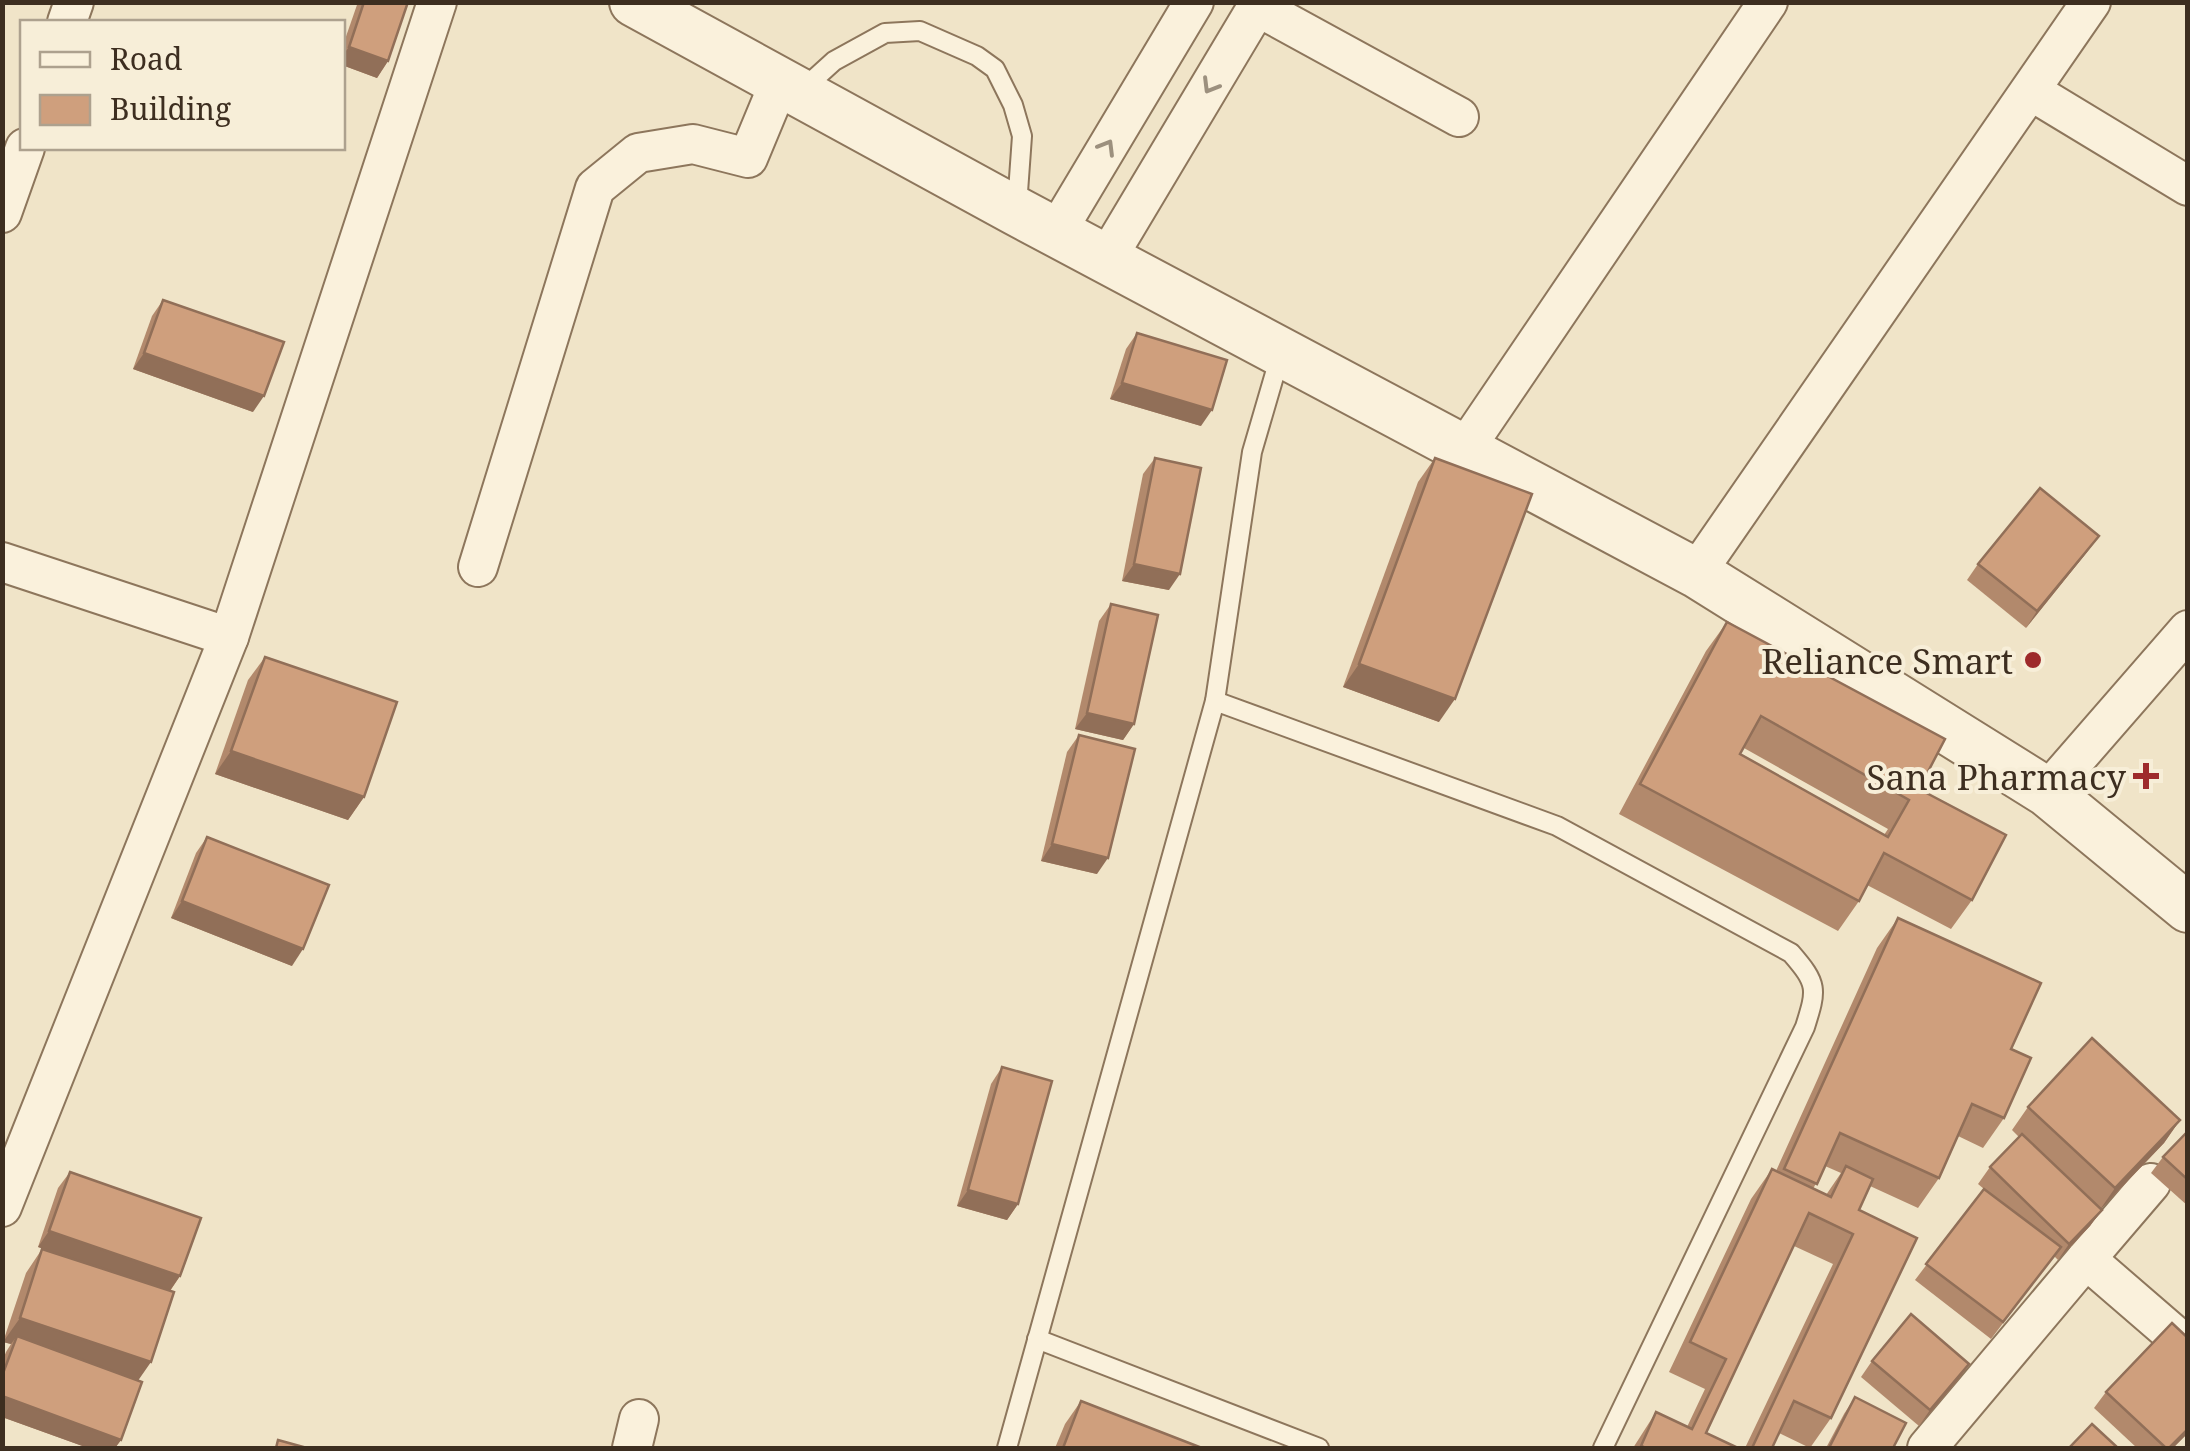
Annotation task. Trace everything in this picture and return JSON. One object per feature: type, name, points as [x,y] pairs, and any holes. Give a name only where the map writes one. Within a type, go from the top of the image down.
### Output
[{"type":"street","points":[[2,1207],[229,638],[436,2]]},
{"type":"street","points":[[634,2],[1696,573],[2047,792],[2188,908]]},
{"type":"street","points":[[1036,221],[1194,2]]},
{"type":"street","points":[[1464,450],[1768,2]]},
{"type":"street","points":[[1696,573],[2091,2]]},
{"type":"street","points":[[1107,258],[1259,5],[1458,117]]},
{"type":"street","points":[[478,567],[596,188],[638,153],[693,144],[748,158],[790,86]]},
{"type":"street","points":[[2031,92],[2188,186]]},
{"type":"street","points":[[2,213],[24,150]]},
{"type":"street","points":[[2,562],[229,638]]},
{"type":"street","points":[[2047,792],[2188,630]]},
{"type":"street","points":[[1928,1448],[2151,1183]]},
{"type":"street","points":[[2086,1260],[2188,1347]]},
{"type":"lane","points":[[790,86],[885,33],[920,31],[977,56],[996,69],[1012,105],[1022,136],[1036,221]]},
{"type":"lane","points":[[1007,1448],[1215,701],[1252,452],[1281,351]]},
{"type":"lane","points":[[1215,701],[1557,826],[1792,953],[1810,974],[1815,996],[1805,1027],[1603,1448]]},
{"type":"lane","points":[[1038,1338],[1319,1448]]},
{"type":"building","points":[[364,2],[408,2],[388,61],[349,47]]},
{"type":"building","points":[[163,300],[284,342],[264,396],[144,353]]},
{"type":"building","points":[[1137,333],[1227,360],[1212,410],[1122,383]]},
{"type":"building","points":[[1155,458],[1201,468],[1180,574],[1134,564]]},
{"type":"building","points":[[1435,458],[1532,494],[1455,699],[1359,664]]},
{"type":"building","points":[[2040,488],[2099,536],[2037,611],[1978,564]]},
{"type":"building","points":[[1111,604],[1158,615],[1134,724],[1087,713]]},
{"type":"building","points":[[1727,622],[1945,739],[1919,789],[2006,835],[1972,900],[1884,853],[1859,901],[1640,784]],"holes":[[[1761,716],[1909,800],[1888,837],[1740,754]]]},
{"type":"building","points":[[265,657],[397,702],[364,797],[231,751]]},
{"type":"building","points":[[1079,735],[1135,749],[1108,858],[1052,844]]},
{"type":"building","points":[[207,837],[329,885],[303,949],[182,901]]},
{"type":"building","points":[[1898,918],[2041,983],[2011,1049],[2031,1058],[2004,1118],[1972,1104],[1939,1178],[1840,1133],[1817,1184],[1784,1169]]},
{"type":"building","points":[[2092,1038],[2180,1120],[2115,1188],[2028,1107]]},
{"type":"building","points":[[1002,1067],[1052,1081],[1018,1204],[968,1190]]},
{"type":"building","points":[[2188,1131],[2188,1180],[2163,1157]]},
{"type":"building","points":[[2022,1134],[2102,1210],[2069,1244],[1990,1167]]},
{"type":"building","points":[[1846,1166],[1873,1179],[1859,1210],[1917,1238],[1831,1418],[1794,1401],[1772,1448],[1752,1448],[1853,1234],[1809,1213],[1706,1433],[1738,1448],[1641,1446],[1656,1412],[1692,1429],[1726,1359],[1690,1342],[1772,1169],[1831,1197]]},
{"type":"building","points":[[70,1172],[201,1218],[180,1276],[49,1231]]},
{"type":"building","points":[[1984,1189],[2061,1247],[2003,1322],[1926,1264]]},
{"type":"building","points":[[42,1249],[174,1292],[151,1362],[20,1318]]},
{"type":"building","points":[[1911,1314],[1969,1364],[1930,1410],[1872,1361]]},
{"type":"building","points":[[2172,1323],[2188,1338],[2188,1429],[2166,1448],[2106,1392]]},
{"type":"building","points":[[17,1336],[142,1382],[121,1440],[2,1396],[2,1376]]},
{"type":"building","points":[[1855,1397],[1906,1423],[1893,1448],[1829,1448]]},
{"type":"building","points":[[1081,1401],[1202,1448],[1063,1448]]},
{"type":"building","points":[[2092,1424],[2118,1448],[2069,1448]]},
{"type":"building","points":[[278,1440],[307,1448],[276,1448]]},
{"type":"place","name":"Reliance Smart","points":[[2033,660]]},
{"type":"place","name":"Sana Pharmacy","points":[[2146,776]]}]
